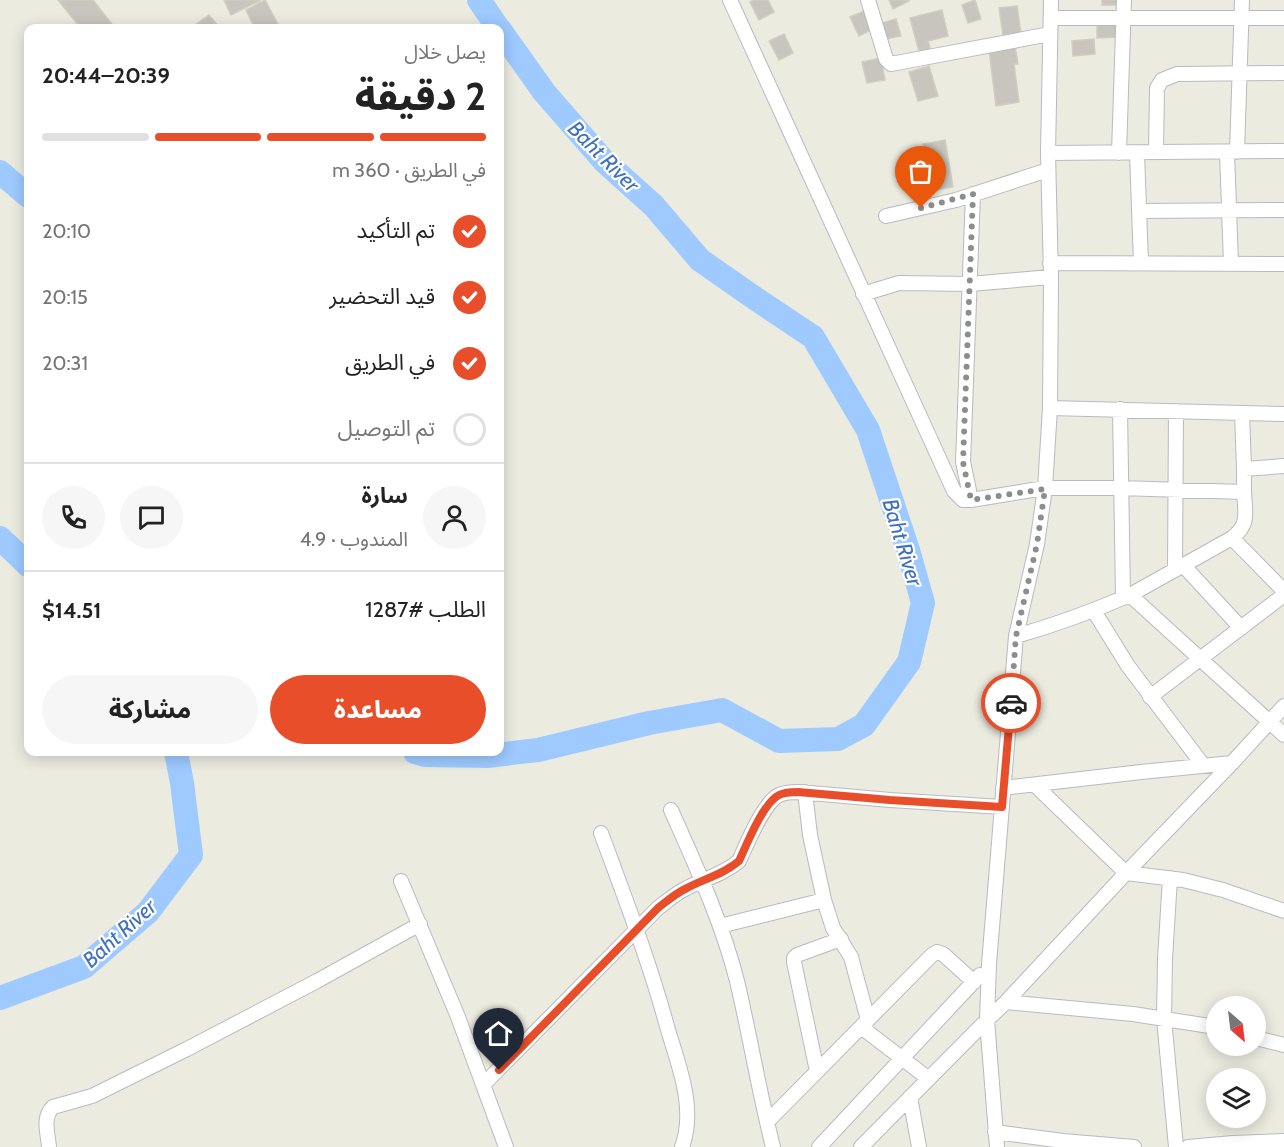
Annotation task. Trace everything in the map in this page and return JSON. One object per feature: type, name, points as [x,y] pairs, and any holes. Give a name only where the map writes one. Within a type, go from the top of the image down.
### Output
[{"type":"street","points":[[730,0],[862,294],[954,491],[963,500],[1045,489],[1120,488],[1244,492]]},
{"type":"street","points":[[868,0],[886,59],[891,64],[1050,34]]},
{"type":"street","points":[[997,1147],[987,1020],[989,964],[1016,636],[1037,544],[1045,489],[1050,408],[1047,153],[1051,0]]},
{"type":"street","points":[[1119,153],[1124,0]]},
{"type":"street","points":[[1231,264],[1229,210],[1232,152],[1241,73],[1242,0]]},
{"type":"street","points":[[1051,18],[1284,18]]},
{"type":"street","points":[[1156,152],[1157,88],[1162,80],[1177,74],[1284,73]]},
{"type":"street","points":[[1047,153],[1284,151]]},
{"type":"street","points":[[1137,153],[1141,263]]},
{"type":"street","points":[[885,216],[956,200],[1048,170]]},
{"type":"street","points":[[971,500],[963,462],[973,194]]},
{"type":"street","points":[[1139,210],[1284,210]]},
{"type":"street","points":[[862,294],[899,283],[970,284],[1050,270],[1141,263],[1284,264]]},
{"type":"street","points":[[1050,408],[1284,414]]},
{"type":"street","points":[[1120,410],[1120,488],[1126,597],[1201,659],[1284,735]]},
{"type":"street","points":[[1176,411],[1179,568],[1241,628]]},
{"type":"street","points":[[1016,636],[1050,627],[1126,597],[1232,538],[1243,527],[1245,520],[1242,413]]},
{"type":"street","points":[[1244,469],[1284,466]]},
{"type":"street","points":[[1150,697],[1284,593],[1232,538]]},
{"type":"street","points":[[1094,611],[1112,642],[1150,697],[1203,765]]},
{"type":"street","points":[[861,1147],[1006,1002],[1284,706]]},
{"type":"street","points":[[1003,788],[1232,763]]},
{"type":"street","points":[[1035,786],[1126,873],[1170,878],[1223,890],[1284,911]]},
{"type":"street","points":[[483,1085],[658,908],[684,890],[734,866],[739,861],[765,808],[778,795],[805,792],[1002,807]]},
{"type":"street","points":[[805,792],[810,835],[824,900],[833,928],[851,957],[864,1023],[902,1059],[929,1079]]},
{"type":"street","points":[[671,810],[720,926],[736,981],[773,1147]]},
{"type":"street","points":[[601,833],[658,992],[679,1066],[688,1120],[682,1147]]},
{"type":"street","points":[[1170,878],[1164,1019],[1176,1147]]},
{"type":"street","points":[[401,881],[454,1007],[506,1147]]},
{"type":"street","points":[[720,926],[824,900]]},
{"type":"street","points":[[49,1147],[46,1118],[53,1107],[92,1096],[187,1049],[420,924]]},
{"type":"street","points":[[817,1071],[794,958],[841,939]]},
{"type":"street","points":[[767,1122],[932,955],[937,952],[943,954],[974,982]]},
{"type":"street","points":[[819,1147],[989,964]]},
{"type":"street","points":[[1006,1002],[1082,1009],[1206,1025]]},
{"type":"street","points":[[1266,1040],[1284,1045]]},
{"type":"street","points":[[910,1097],[919,1147]]},
{"type":"street","points":[[995,1132],[1134,1147]]},
{"type":"street","points":[[1188,1147],[1284,1142]]},
{"type":"building","points":[[58,0],[93,0],[112,24],[77,24]]},
{"type":"building","points":[[224,0],[261,0],[231,15]]},
{"type":"building","points":[[265,0],[278,24],[253,24],[246,10]]},
{"type":"building","points":[[768,0],[774,12],[759,20],[750,2]]},
{"type":"building","points":[[889,0],[908,0],[909,1],[893,9]]},
{"type":"building","points":[[975,0],[981,19],[968,23],[962,5]]},
{"type":"building","points":[[1102,0],[1119,0],[1119,5],[1102,5]]},
{"type":"building","points":[[1017,6],[1021,33],[1003,35],[999,8]]},
{"type":"building","points":[[867,10],[875,28],[859,36],[850,17]]},
{"type":"building","points":[[942,10],[948,36],[928,41],[931,52],[920,55],[910,18]]},
{"type":"building","points":[[209,15],[217,24],[197,24]]},
{"type":"building","points":[[896,19],[901,36],[886,39],[882,23]]},
{"type":"building","points":[[1097,22],[1117,22],[1118,37],[1097,38]]},
{"type":"building","points":[[784,34],[793,53],[779,60],[769,41]]},
{"type":"building","points":[[1094,39],[1095,54],[1073,56],[1072,41]]},
{"type":"building","points":[[1015,46],[1018,64],[1014,64],[1019,102],[996,106],[989,50]]},
{"type":"building","points":[[881,58],[885,80],[867,83],[862,62]]},
{"type":"building","points":[[929,66],[938,96],[918,101],[909,72]]},
{"type":"building","points":[[945,140],[953,187],[931,191],[923,144]]},
{"type":"waterway","name":"Baht River","points":[[479,0],[495,24]]},
{"type":"waterway","name":"Baht River","points":[[504,36],[544,92],[604,161],[654,206],[700,260],[813,337],[868,430],[923,603],[909,662],[864,725],[838,739],[779,741],[722,710],[649,723],[538,750],[504,754]]},
{"type":"waterway","name":"Baht River","points":[[0,172],[24,193]]},
{"type":"waterway","name":"Baht River","points":[[0,538],[24,561]]},
{"type":"waterway","name":"Baht River","points":[[0,998],[84,967],[148,912],[191,855],[177,756]]},
{"type":"way so far","points":[[921,208],[973,194],[963,462],[971,500],[1045,489],[1037,544],[1016,636],[1011,703]]},
{"type":"route","points":[[499,1070],[658,908],[684,890],[734,866],[739,861],[765,808],[778,795],[798,792],[1002,807],[1011,703]]}]
